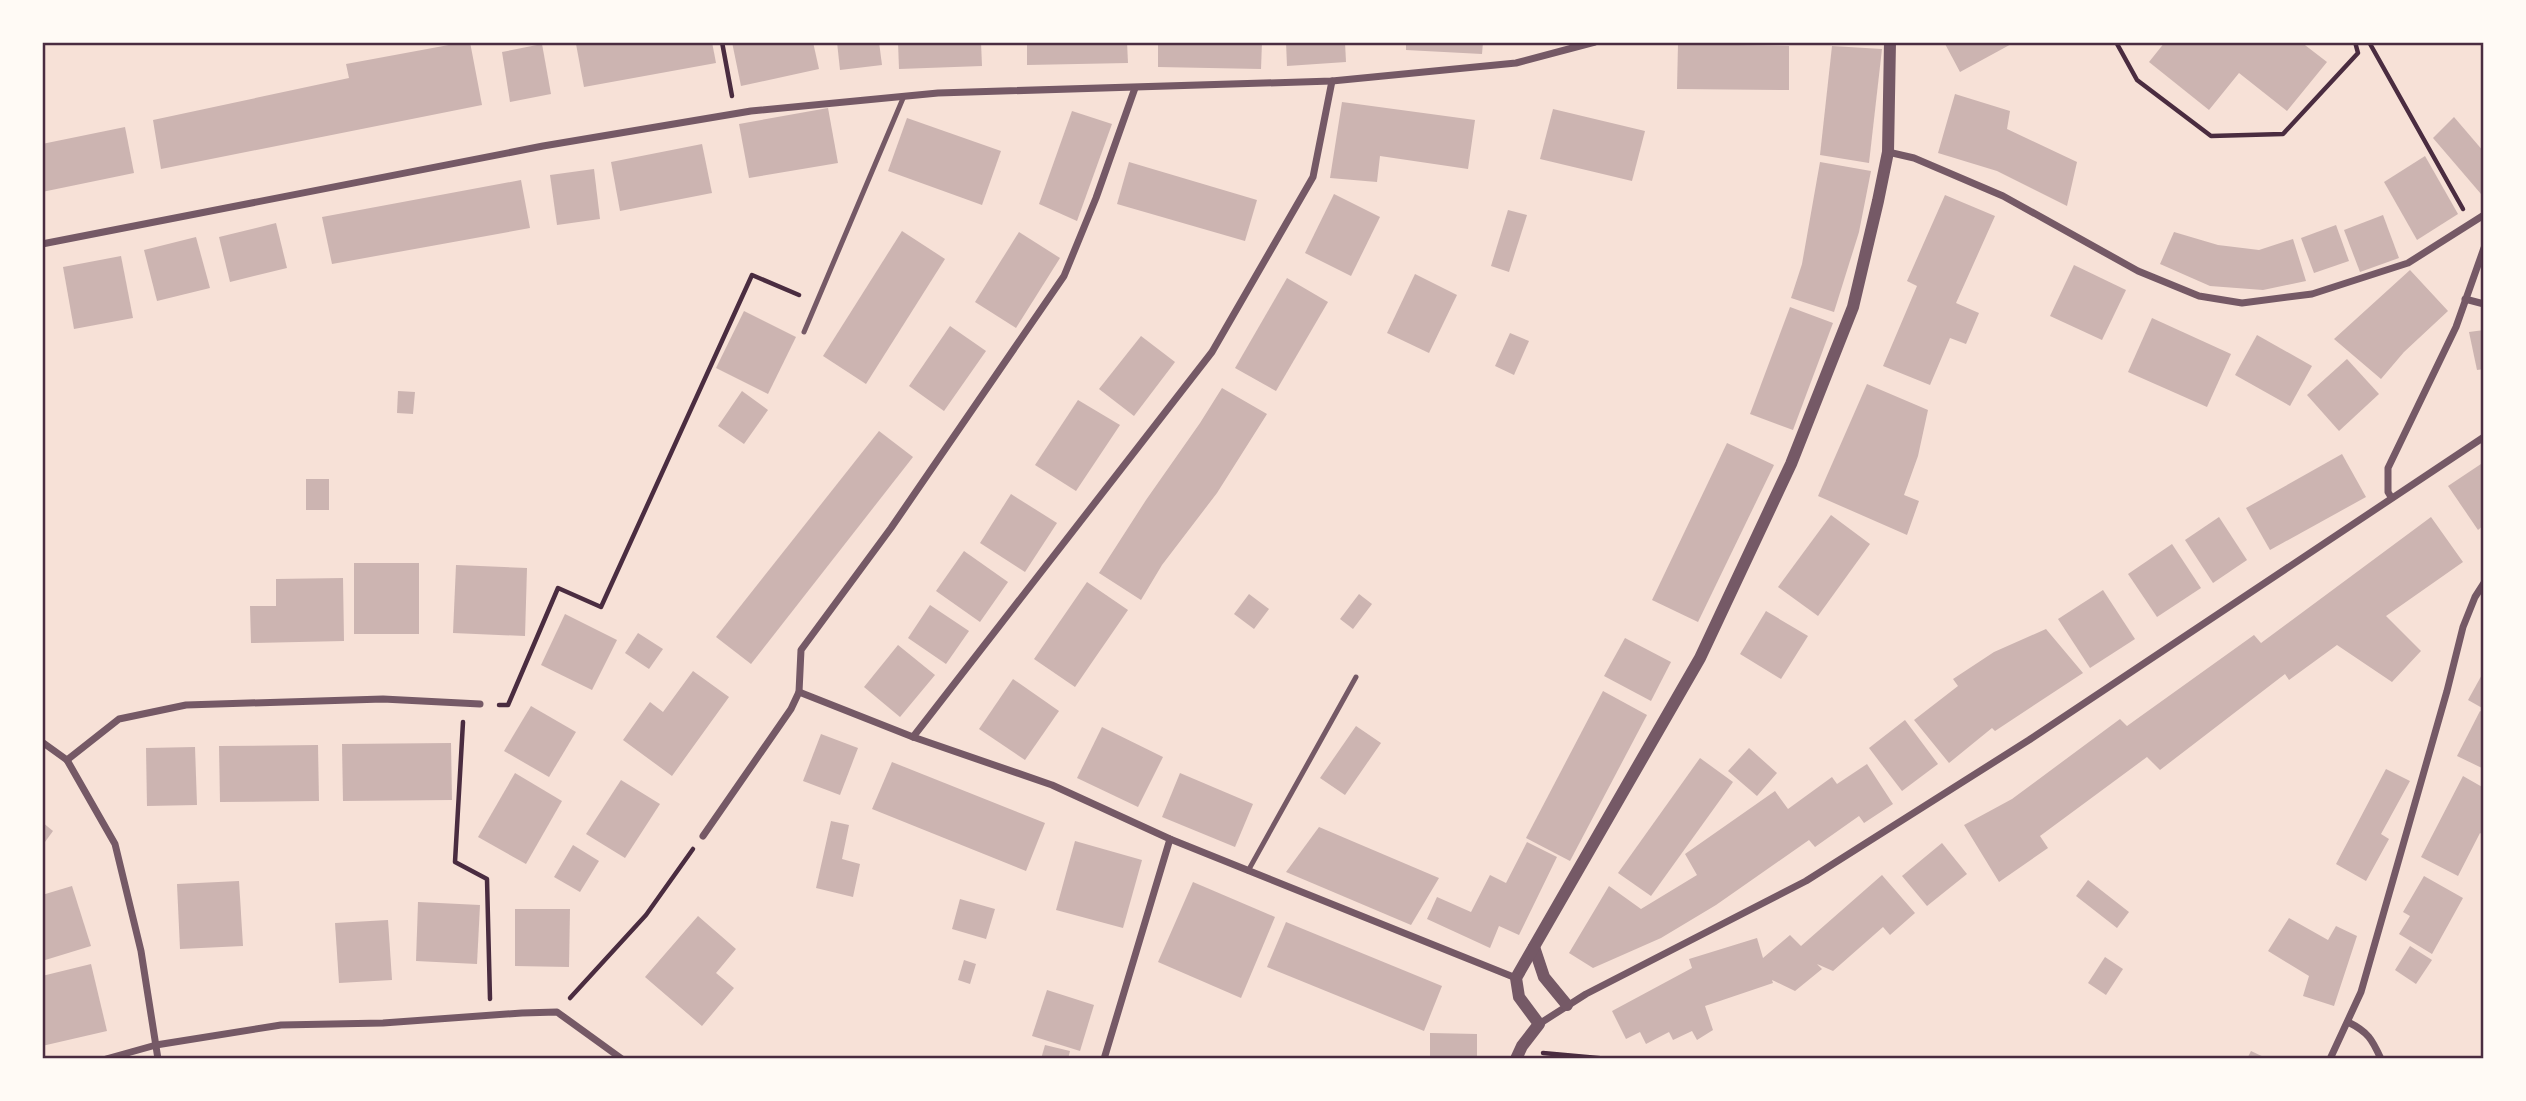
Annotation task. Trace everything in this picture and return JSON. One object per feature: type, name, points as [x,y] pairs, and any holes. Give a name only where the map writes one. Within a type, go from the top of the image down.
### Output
[{"type":"street","points":[[42,244],[543,146],[736,114],[938,93],[1332,81],[1516,64],[1595,42]]},
{"type":"street","points":[[1539,1024],[1519,998],[1516,978],[1700,658],[1791,464],[1853,307],[1888,152],[1890,42]]},
{"type":"street","points":[[913,737],[1212,352],[1312,177],[1332,81]]},
{"type":"street","points":[[703,836],[791,709],[799,692],[801,650],[891,528],[1064,276],[1096,198],[1135,88]]},
{"type":"street","points":[[1888,152],[1913,158],[2003,197],[2138,271],[2199,296],[2242,303],[2312,294],[2408,263],[2484,215]]},
{"type":"street","points":[[2391,497],[2388,492],[2388,468],[2456,327],[2484,248]]},
{"type":"street","points":[[2465,299],[2484,304]]},
{"type":"street","points":[[1516,1059],[1522,1046],[1539,1024],[1567,1004],[1806,881],[2029,740],[2484,437]]},
{"type":"street","points":[[2330,1059],[2361,992],[2374,952],[2463,627],[2484,583]]},
{"type":"street","points":[[799,692],[913,737],[1052,785],[1170,839],[1516,978]]},
{"type":"street","points":[[67,760],[119,719],[186,705],[383,699],[480,704]]},
{"type":"street","points":[[42,742],[67,760],[115,845],[141,951],[158,1059]]},
{"type":"street","points":[[1104,1059],[1170,839]]},
{"type":"street","points":[[1534,947],[1544,977],[1567,1004]]},
{"type":"street","points":[[106,1059],[156,1045],[281,1025],[383,1023],[558,1012],[622,1059]]},
{"type":"street","points":[[2348,1022],[2364,1030],[2372,1039],[2381,1059]]},
{"type":"lane","points":[[804,332],[904,96]]},
{"type":"lane","points":[[1248,871],[1356,677]]},
{"type":"path","points":[[722,42],[736,114]]},
{"type":"path","points":[[2116,42],[2137,80],[2211,136],[2283,134],[2358,52],[2355,42]]},
{"type":"path","points":[[2369,42],[2471,224]]},
{"type":"path","points":[[480,704],[508,705],[558,588],[601,607],[752,275],[816,303]]},
{"type":"path","points":[[464,704],[456,862],[487,879],[491,1015]]},
{"type":"path","points":[[558,1012],[646,915],[703,836]]},
{"type":"path","points":[[1522,1046],[1548,1055],[1609,1059]]},
{"type":"building","points":[[470,42],[482,105],[161,169],[153,120],[349,78],[346,64]]},
{"type":"building","points":[[712,42],[716,63],[584,87],[576,44]]},
{"type":"building","points":[[732,42],[813,42],[819,69],[741,86]]},
{"type":"building","points":[[837,42],[879,42],[882,65],[840,70]]},
{"type":"building","points":[[898,42],[981,42],[982,66],[899,69]]},
{"type":"building","points":[[1027,42],[1127,42],[1128,63],[1027,65]]},
{"type":"building","points":[[1158,42],[1262,42],[1261,69],[1158,67]]},
{"type":"building","points":[[1286,42],[1345,42],[1346,62],[1287,66]]},
{"type":"building","points":[[1406,42],[1483,42],[1482,54],[1406,50]]},
{"type":"building","points":[[1944,42],[2015,42],[1960,72]]},
{"type":"building","points":[[2165,42],[2301,42],[2327,62],[2287,111],[2239,73],[2209,110],[2149,62]]},
{"type":"building","points":[[542,44],[551,94],[510,102],[502,52]]},
{"type":"building","points":[[1678,44],[1789,46],[1789,90],[1677,89]]},
{"type":"building","points":[[1832,46],[1882,49],[1869,163],[1820,155]]},
{"type":"building","points":[[1955,94],[2010,111],[2007,129],[2077,162],[2067,206],[1997,171],[1938,153]]},
{"type":"building","points":[[1342,102],[1475,120],[1468,169],[1380,156],[1377,182],[1330,178]]},
{"type":"building","points":[[828,108],[838,163],[749,178],[739,124]]},
{"type":"building","points":[[1553,109],[1645,131],[1632,181],[1540,159]]},
{"type":"building","points":[[1072,111],[1112,124],[1077,221],[1039,204]]},
{"type":"building","points":[[2454,117],[2484,152],[2484,192],[2481,194],[2433,138]]},
{"type":"building","points":[[907,118],[1001,151],[982,205],[888,171]]},
{"type":"building","points":[[125,127],[134,173],[42,192],[42,144]]},
{"type":"building","points":[[702,144],[712,193],[620,211],[611,162]]},
{"type":"building","points":[[2425,156],[2458,214],[2417,240],[2384,182]]},
{"type":"building","points":[[1129,162],[1257,200],[1245,241],[1117,204]]},
{"type":"building","points":[[1820,162],[1871,171],[1859,232],[1834,312],[1791,298],[1802,264]]},
{"type":"building","points":[[594,169],[600,219],[557,225],[550,175]]},
{"type":"building","points":[[521,180],[530,228],[332,264],[322,217]]},
{"type":"building","points":[[1334,194],[1380,217],[1351,276],[1305,253]]},
{"type":"building","points":[[1945,195],[1995,216],[1956,303],[1979,313],[1966,344],[1950,338],[1930,385],[1883,366],[1917,286],[1907,281]]},
{"type":"building","points":[[1508,210],[1527,215],[1509,272],[1491,266]]},
{"type":"building","points":[[2383,215],[2399,258],[2360,272],[2344,230]]},
{"type":"building","points":[[276,223],[287,268],[230,282],[219,237]]},
{"type":"building","points":[[2336,225],[2349,261],[2314,273],[2301,238]]},
{"type":"building","points":[[902,231],[945,259],[866,384],[823,356]]},
{"type":"building","points":[[1019,232],[1060,258],[1016,328],[975,302]]},
{"type":"building","points":[[2174,232],[2218,245],[2259,250],[2293,239],[2306,281],[2263,290],[2210,286],[2160,264]]},
{"type":"building","points":[[196,237],[210,288],[157,301],[144,250]]},
{"type":"building","points":[[121,256],[133,318],[74,329],[63,267]]},
{"type":"building","points":[[2074,265],[2126,290],[2102,340],[2050,316]]},
{"type":"building","points":[[2410,270],[2448,311],[2404,352],[2381,379],[2334,339]]},
{"type":"building","points":[[1415,274],[1457,295],[1429,353],[1387,333]]},
{"type":"building","points":[[1287,278],[1328,302],[1276,391],[1235,368]]},
{"type":"building","points":[[1790,307],[1833,323],[1793,430],[1750,414]]},
{"type":"building","points":[[744,311],[796,337],[768,394],[716,368]]},
{"type":"building","points":[[2152,318],[2231,354],[2207,407],[2128,372]]},
{"type":"building","points":[[950,326],[986,351],[944,411],[909,386]]},
{"type":"building","points":[[2484,330],[2484,369],[2477,370],[2469,332]]},
{"type":"building","points":[[1510,333],[1529,341],[1514,375],[1495,366]]},
{"type":"building","points":[[2257,335],[2312,366],[2290,406],[2235,375]]},
{"type":"building","points":[[1141,336],[1175,362],[1134,416],[1099,389]]},
{"type":"building","points":[[2347,359],[2379,394],[2339,431],[2307,395]]},
{"type":"building","points":[[1867,384],[1928,410],[1918,456],[1904,495],[1919,501],[1907,535],[1818,496]]},
{"type":"building","points":[[1222,388],[1267,414],[1217,493],[1162,565],[1141,600],[1099,573]]},
{"type":"building","points":[[398,391],[415,392],[413,414],[397,413]]},
{"type":"building","points":[[742,391],[768,410],[744,444],[718,426]]},
{"type":"building","points":[[1078,400],[1120,425],[1076,491],[1035,465]]},
{"type":"building","points":[[879,431],[913,457],[751,664],[716,637]]},
{"type":"building","points":[[1727,443],[1774,465],[1698,622],[1652,600]]},
{"type":"building","points":[[2342,454],[2366,497],[2270,550],[2246,508]]},
{"type":"building","points":[[2484,462],[2484,525],[2478,530],[2448,486]]},
{"type":"building","points":[[306,479],[329,479],[329,510],[306,510]]},
{"type":"building","points":[[1011,494],[1057,523],[1025,572],[980,543]]},
{"type":"building","points":[[1831,515],[1870,544],[1818,616],[1778,587]]},
{"type":"building","points":[[2219,517],[2247,560],[2213,583],[2185,540]]},
{"type":"building","points":[[2431,517],[2463,562],[2386,616],[2421,651],[2392,682],[2337,645],[2289,680],[2285,674],[2160,770],[2147,757],[2040,836],[2048,848],[1999,882],[1964,825],[2012,799],[2120,719],[2127,726],[2254,635],[2261,643]]},
{"type":"building","points":[[2172,544],[2201,588],[2157,617],[2128,574]]},
{"type":"building","points":[[964,551],[1008,582],[980,622],[936,591]]},
{"type":"building","points":[[354,563],[419,563],[419,634],[354,634]]},
{"type":"building","points":[[456,565],[527,568],[525,636],[453,633]]},
{"type":"building","points":[[343,578],[344,641],[251,643],[250,606],[276,606],[276,579]]},
{"type":"building","points":[[1087,582],[1128,610],[1075,687],[1034,659]]},
{"type":"building","points":[[2103,590],[2135,639],[2090,668],[2058,619]]},
{"type":"building","points":[[1249,594],[1269,609],[1254,629],[1234,614]]},
{"type":"building","points":[[1359,594],[1372,604],[1353,629],[1340,619]]},
{"type":"building","points":[[930,605],[969,631],[946,664],[908,638]]},
{"type":"building","points":[[1766,611],[1808,636],[1781,679],[1740,654]]},
{"type":"building","points":[[565,614],[617,640],[592,690],[541,665]]},
{"type":"building","points":[[2046,629],[2083,673],[1995,731],[1992,728],[1949,763],[1914,720],[1958,686],[1953,679],[1994,652]]},
{"type":"building","points":[[638,633],[663,649],[649,669],[625,653]]},
{"type":"building","points":[[1625,638],[1671,662],[1651,701],[1604,676]]},
{"type":"building","points":[[898,645],[935,675],[900,717],[864,687]]},
{"type":"building","points":[[693,671],[729,697],[672,776],[623,740],[650,702],[663,712]]},
{"type":"building","points":[[2484,671],[2484,709],[2468,700]]},
{"type":"building","points":[[1013,679],[1059,711],[1025,760],[979,729]]},
{"type":"building","points":[[1603,691],[1647,715],[1570,861],[1526,838]]},
{"type":"building","points":[[531,706],[576,732],[549,777],[504,751]]},
{"type":"building","points":[[2480,711],[2484,713],[2484,769],[2457,756]]},
{"type":"building","points":[[1905,720],[1938,764],[1902,791],[1869,748]]},
{"type":"building","points":[[1356,726],[1381,743],[1345,795],[1320,778]]},
{"type":"building","points":[[1102,727],[1163,757],[1138,807],[1077,778]]},
{"type":"building","points":[[821,734],[858,748],[840,795],[803,781]]},
{"type":"building","points":[[451,743],[452,800],[343,801],[342,744]]},
{"type":"building","points":[[318,745],[319,801],[220,802],[219,746]]},
{"type":"building","points":[[195,747],[197,805],[147,806],[146,748]]},
{"type":"building","points":[[1749,748],[1777,773],[1757,796],[1728,771]]},
{"type":"building","points":[[1700,758],[1733,782],[1651,896],[1618,873]]},
{"type":"building","points":[[892,762],[1045,823],[1026,871],[872,809]]},
{"type":"building","points":[[1867,764],[1893,804],[1864,823],[1859,816],[1815,847],[1809,840],[1716,905],[1661,938],[1593,968],[1569,953],[1609,886],[1641,909],[1697,875],[1685,854],[1775,791],[1788,809],[1832,777],[1837,784]]},
{"type":"building","points":[[2386,769],[2410,781],[2381,834],[2389,839],[2366,881],[2336,864]]},
{"type":"building","points":[[515,773],[562,801],[526,864],[478,837]]},
{"type":"building","points":[[1180,773],[1253,804],[1235,847],[1162,817]]},
{"type":"building","points":[[2463,776],[2484,788],[2484,835],[2480,833],[2458,876],[2421,857]]},
{"type":"building","points":[[621,780],[660,804],[625,858],[586,834]]},
{"type":"building","points":[[831,821],[849,825],[842,859],[860,864],[853,897],[816,888]]},
{"type":"building","points":[[42,822],[53,831],[42,846]]},
{"type":"building","points":[[1319,827],[1439,878],[1411,925],[1286,872]]},
{"type":"building","points":[[1075,841],[1142,860],[1123,928],[1056,910]]},
{"type":"building","points":[[1527,842],[1557,857],[1519,935],[1499,926],[1490,948],[1427,919],[1437,897],[1471,912],[1490,875],[1506,883]]},
{"type":"building","points":[[1942,843],[1967,874],[1927,906],[1902,876]]},
{"type":"building","points":[[573,845],[599,861],[580,892],[554,877]]},
{"type":"building","points":[[1882,875],[1915,913],[1890,935],[1883,927],[1833,971],[1817,964],[1822,969],[1795,991],[1772,980],[1773,983],[1705,1006],[1713,1030],[1697,1040],[1692,1031],[1673,1040],[1669,1032],[1646,1044],[1640,1032],[1626,1039],[1612,1011],[1692,968],[1689,959],[1757,938],[1763,958],[1790,935],[1801,946]]},
{"type":"building","points":[[2424,876],[2463,898],[2432,954],[2399,934],[2410,916],[2403,912]]},
{"type":"building","points":[[2088,880],[2129,912],[2117,928],[2076,896]]},
{"type":"building","points":[[239,881],[243,946],[180,949],[177,884]]},
{"type":"building","points":[[1193,882],[1275,917],[1241,998],[1158,962]]},
{"type":"building","points":[[72,886],[91,946],[42,961],[42,895]]},
{"type":"building","points":[[960,899],[995,909],[986,939],[952,929]]},
{"type":"building","points":[[418,902],[480,905],[477,964],[416,961]]},
{"type":"building","points":[[515,909],[570,909],[569,967],[515,966]]},
{"type":"building","points":[[698,916],[736,949],[716,973],[734,988],[702,1026],[645,977]]},
{"type":"building","points":[[2289,918],[2328,940],[2336,926],[2357,936],[2334,1006],[2303,996],[2309,976],[2268,951]]},
{"type":"building","points":[[388,920],[392,980],[339,983],[335,923]]},
{"type":"building","points":[[1286,922],[1442,986],[1424,1031],[1267,967]]},
{"type":"building","points":[[2410,946],[2432,960],[2416,984],[2395,970]]},
{"type":"building","points":[[2105,957],[2123,969],[2106,995],[2088,983]]},
{"type":"building","points":[[964,960],[976,964],[970,984],[958,980]]},
{"type":"building","points":[[91,964],[107,1031],[42,1046],[42,976]]},
{"type":"building","points":[[1047,990],[1094,1005],[1080,1051],[1032,1036]]},
{"type":"building","points":[[1430,1033],[1477,1034],[1477,1059],[1430,1059]]},
{"type":"building","points":[[1045,1045],[1070,1051],[1068,1059],[1041,1059]]},
{"type":"building","points":[[2251,1051],[2268,1059],[2247,1059]]}]
